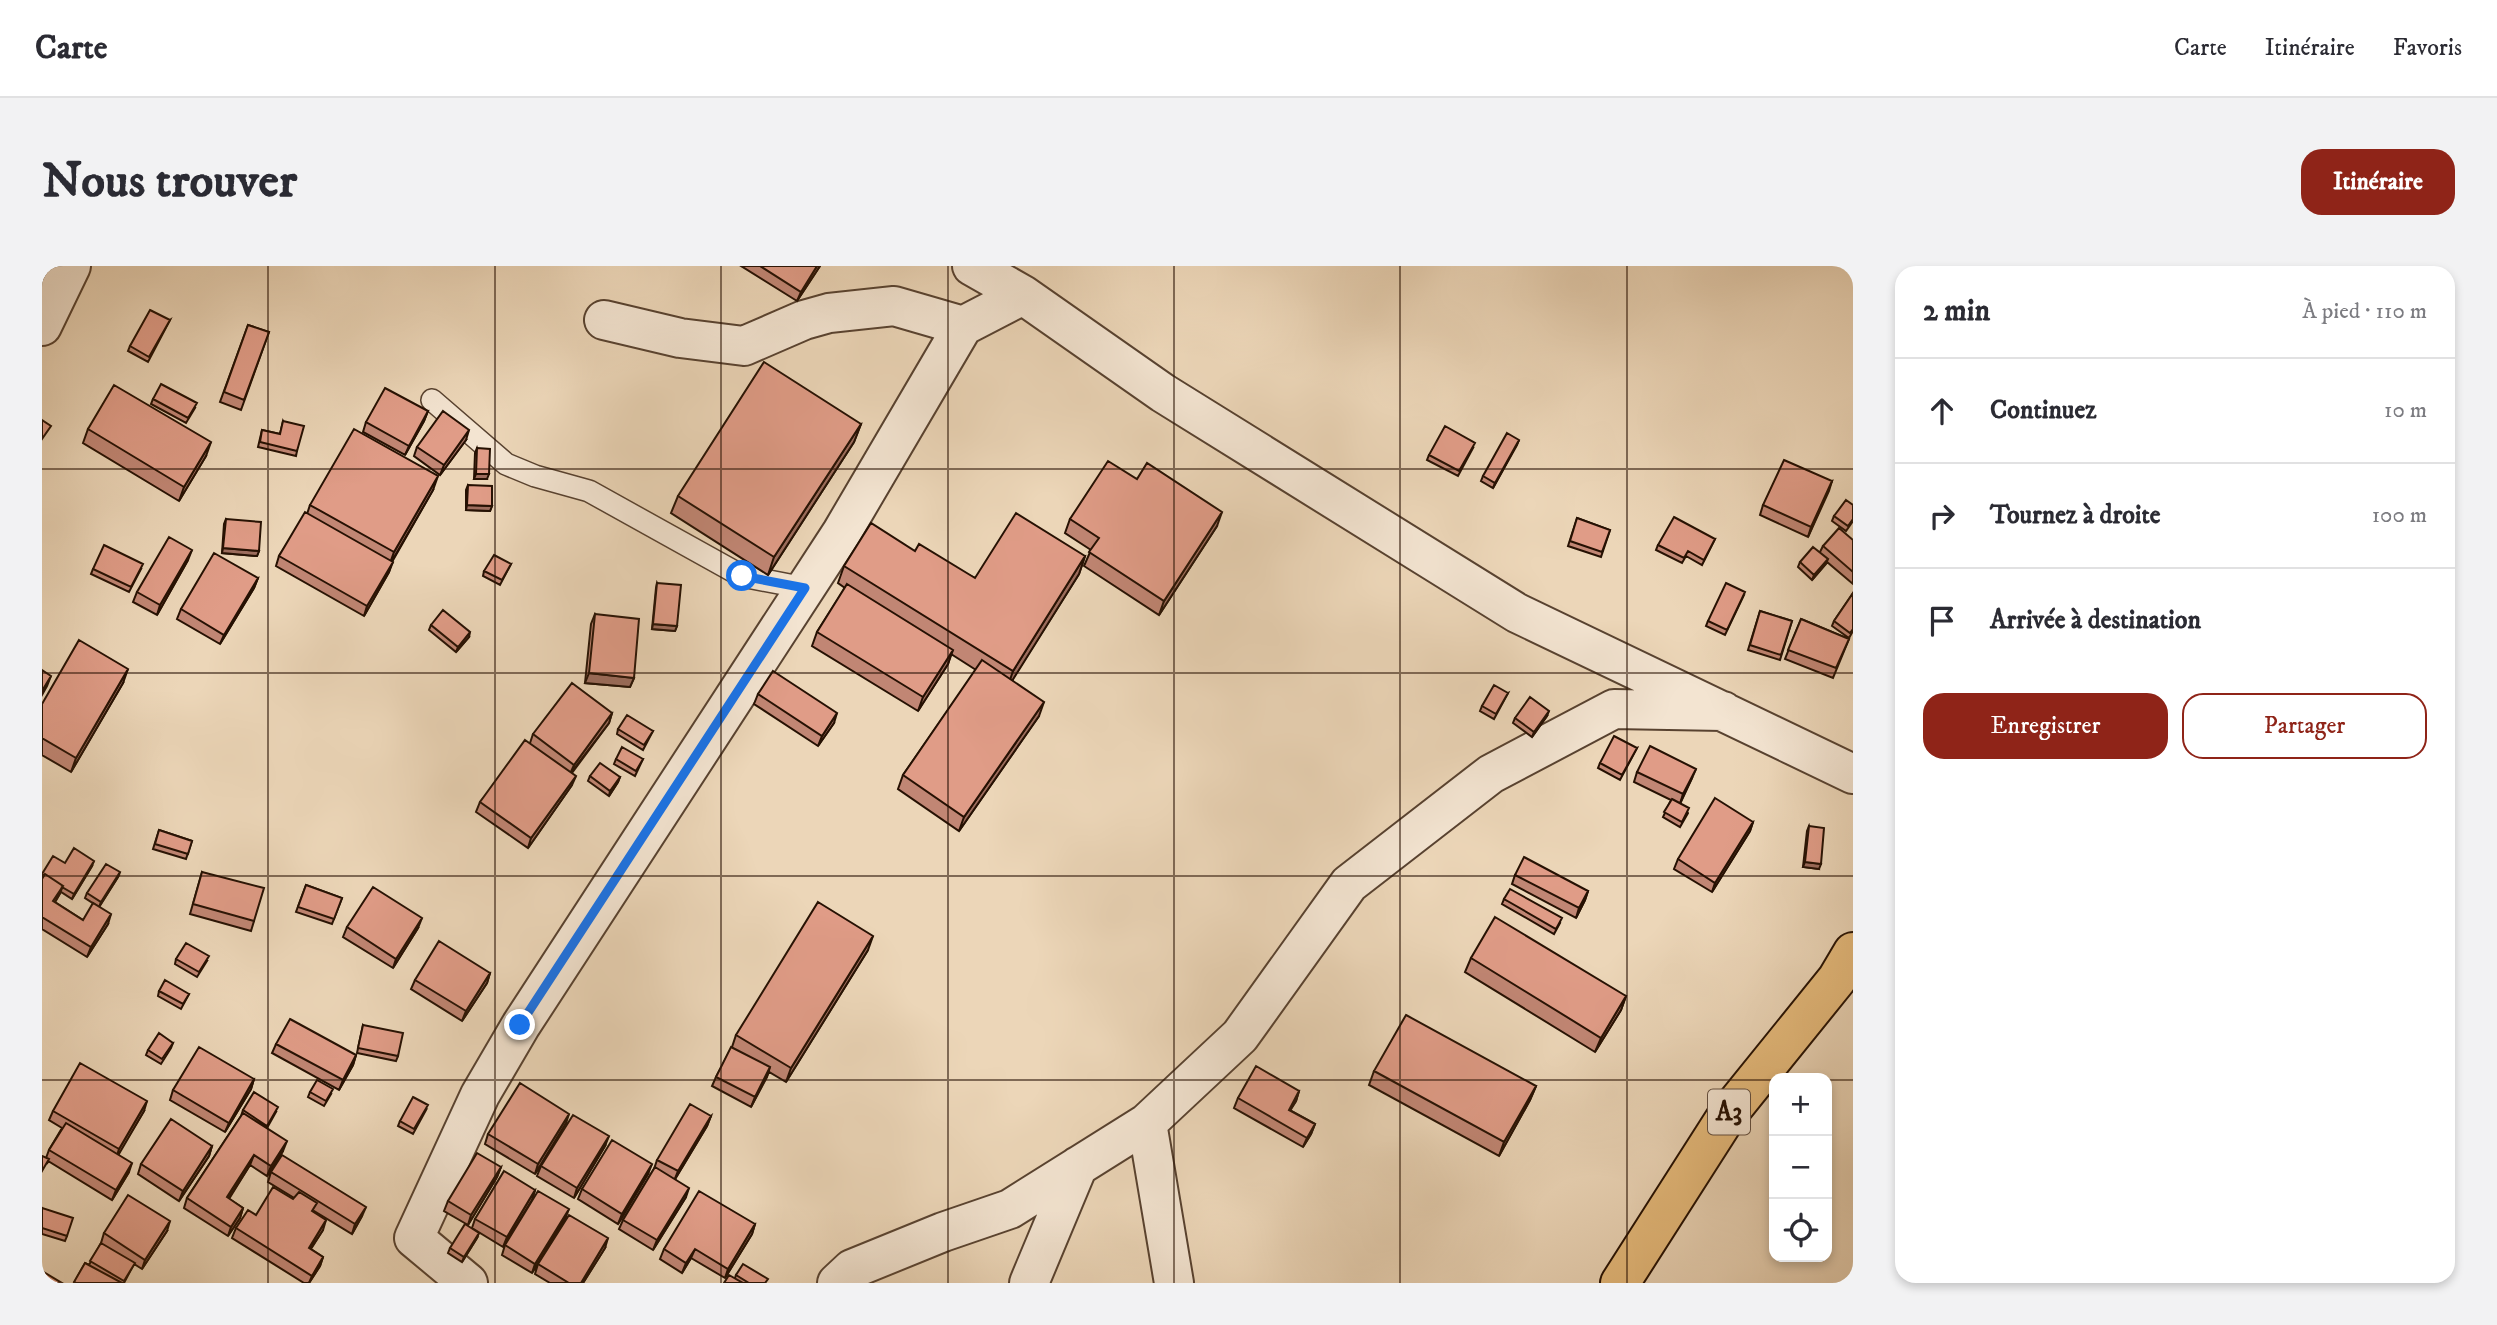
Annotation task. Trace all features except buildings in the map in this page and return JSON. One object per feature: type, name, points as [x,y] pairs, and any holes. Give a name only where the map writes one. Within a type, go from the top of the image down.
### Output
[{"type":"highway","name":"A3","points":[[1620,1283],[1728,1114],[1837,979],[1853,952]]},
{"type":"street","points":[[42,326],[71,266]]},
{"type":"street","points":[[972,266],[1023,295],[1163,393],[1517,613],[1853,774]]},
{"type":"street","points":[[469,1282],[414,1238],[480,1095],[520,1025],[842,532],[963,326],[1023,295]]},
{"type":"street","points":[[604,320],[680,338],[744,346],[804,320],[828,313],[894,306],[963,326]]},
{"type":"street","points":[[837,1283],[852,1269],[943,1232],[1010,1209],[1147,1123],[1240,1035],[1349,884],[1491,774],[1614,709],[1723,711]]},
{"type":"street","points":[[1147,1123],[1174,1283]]},
{"type":"street","points":[[1029,1283],[1078,1166]]},
{"type":"lane","points":[[432,400],[506,464],[535,476],[589,491],[742,576],[805,588]]},
{"type":"route","points":[[520,1025],[805,588],[742,576]]}]
